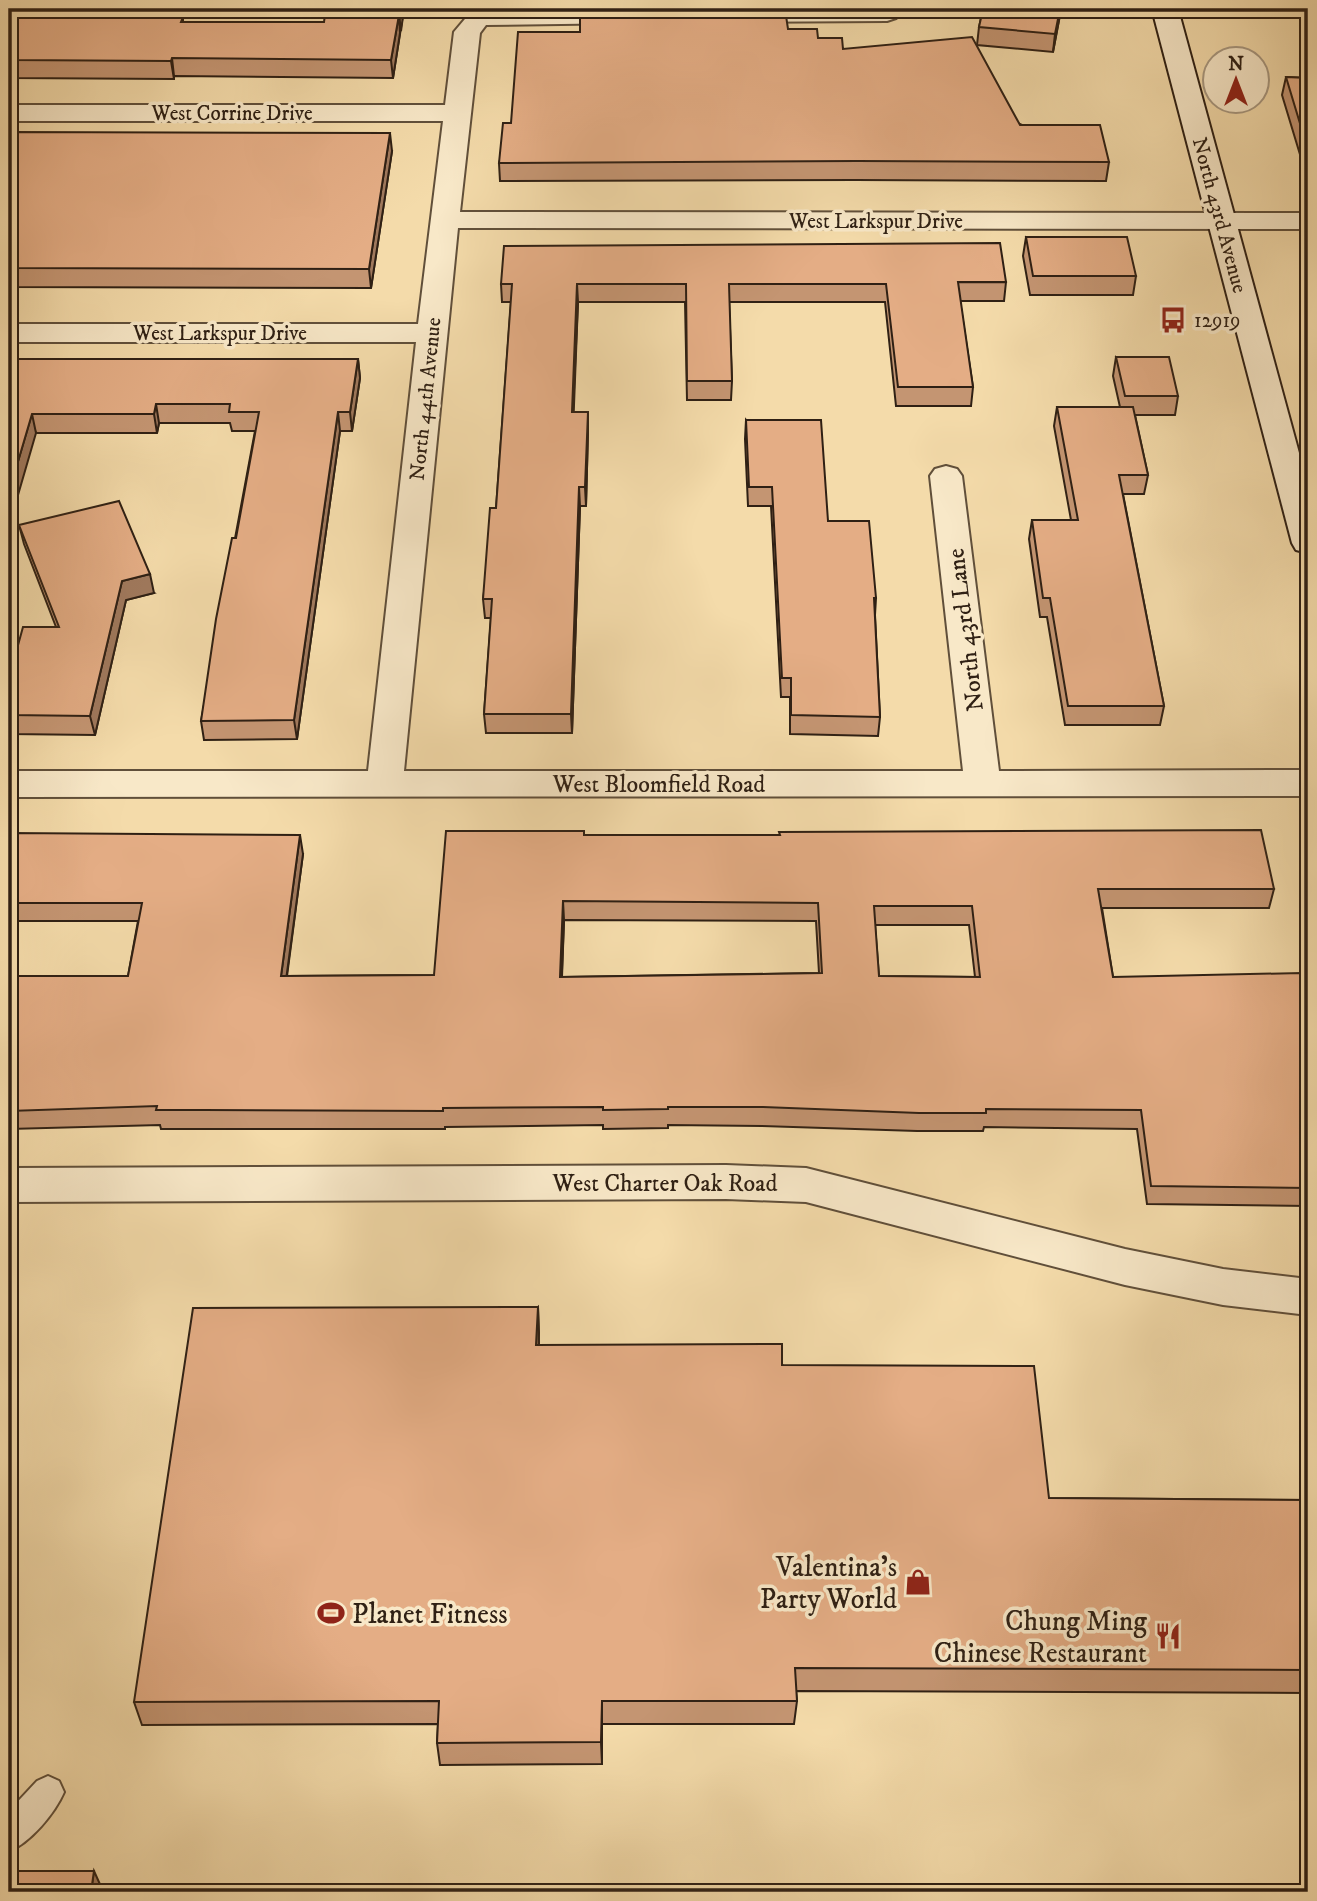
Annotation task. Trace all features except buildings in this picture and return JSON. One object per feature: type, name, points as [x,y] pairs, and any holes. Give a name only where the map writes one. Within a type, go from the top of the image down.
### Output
[{"type":"street","name":"North 43rd Avenue","points":[[1165,9],[1308,543]]},
{"type":"street","points":[[711,14],[887,13]]},
{"type":"street","name":"North 44th Avenue","points":[[385,785],[432,333],[467,32],[479,18],[657,15]]},
{"type":"street","name":"West Corrine Drive","points":[[9,113],[456,113]]},
{"type":"street","name":"West Larkspur Drive","points":[[445,220],[1308,221]]},
{"type":"street","name":"West Larkspur Drive","points":[[9,333],[432,333]]},
{"type":"street","name":"North 43rd Lane","points":[[946,476],[982,783]]},
{"type":"street","name":"West Bloomfield Road","points":[[9,784],[1308,783]]},
{"type":"street","name":"West Charter Oak Road","points":[[9,1185],[726,1182],[806,1185],[1125,1266],[1223,1287],[1308,1297]]},
{"type":"lane","points":[[9,1835],[48,1792]]},
{"type":"place","name":"12919","points":[[1173,320]]},
{"type":"place","name":"Valentina's Party World","points":[[918,1582]]},
{"type":"place","name":"Planet Fitness","points":[[331,1613]]},
{"type":"place","name":"Chung Ming Chinese Restaurant","points":[[1168,1636]]}]
